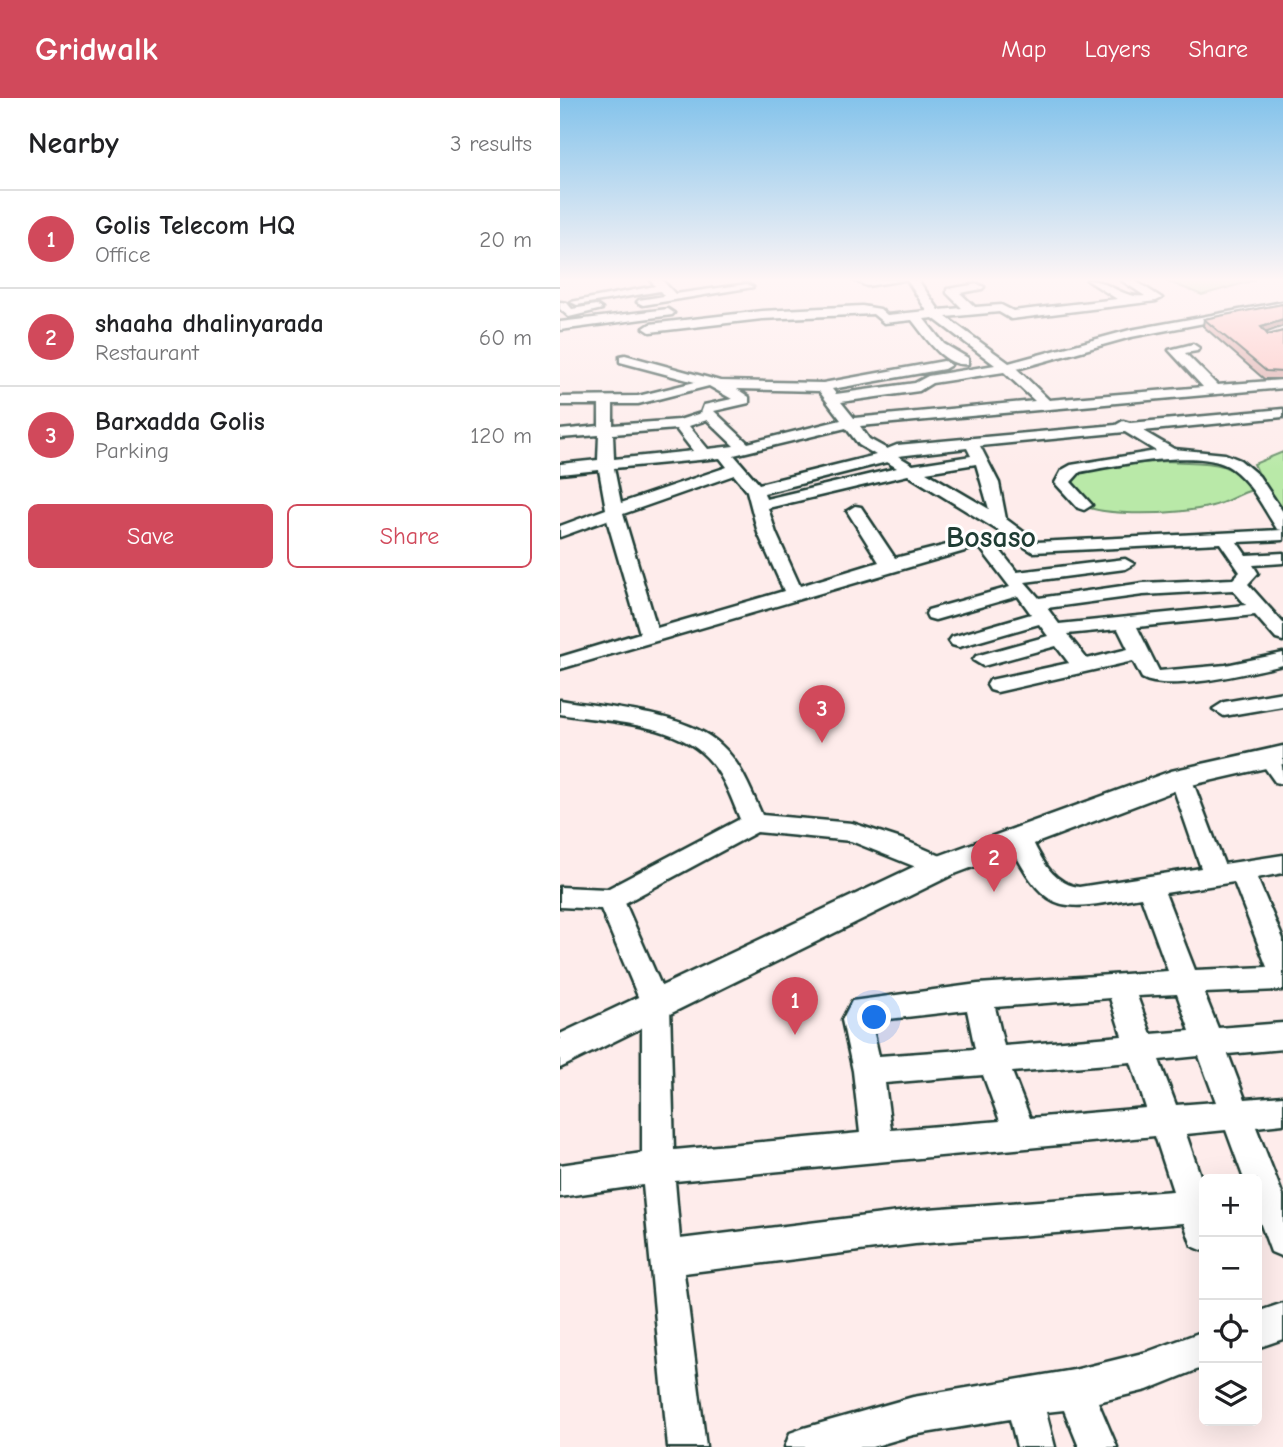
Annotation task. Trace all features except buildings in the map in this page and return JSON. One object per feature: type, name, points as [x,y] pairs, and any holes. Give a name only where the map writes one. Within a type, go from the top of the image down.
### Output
[{"type":"main road","points":[[560,1052],[941,867],[1181,778],[1278,763]]},
{"type":"street","points":[[937,343],[963,361]]},
{"type":"street","points":[[973,343],[1025,379],[1045,404]]},
{"type":"street","points":[[625,359],[714,384],[868,394],[919,387],[933,379],[1010,367],[1076,343]]},
{"type":"street","points":[[1186,343],[1193,348],[1175,350],[1214,390]]},
{"type":"street","points":[[828,393],[992,355]]},
{"type":"street","points":[[588,382],[588,401]]},
{"type":"street","points":[[560,469],[724,453],[848,423],[1283,383]]},
{"type":"street","points":[[560,401],[635,400],[714,384],[744,400],[706,411],[745,448]]},
{"type":"street","points":[[828,393],[857,437],[890,454],[908,470],[998,521],[1032,547],[1283,535]]},
{"type":"street","points":[[868,394],[884,419],[890,454]]},
{"type":"street","points":[[1107,398],[1125,427],[1170,453]]},
{"type":"street","points":[[635,400],[661,424]]},
{"type":"street","points":[[606,402],[606,464],[610,512],[650,635]]},
{"type":"street","points":[[757,498],[890,454],[971,442],[1283,413]]},
{"type":"street","points":[[560,434],[661,424],[684,428],[714,420]]},
{"type":"street","points":[[684,428],[704,454]]},
{"type":"street","points":[[971,442],[981,459],[997,500],[998,521]]},
{"type":"street","points":[[724,453],[757,498],[767,533],[795,594]]},
{"type":"street","points":[[1084,505],[1063,483],[1068,473],[1076,468],[1170,453],[1225,458],[1236,463],[1253,479],[1283,525]]},
{"type":"street","points":[[757,498],[981,459]]},
{"type":"street","points":[[560,532],[737,469]]},
{"type":"street","points":[[855,511],[890,565]]},
{"type":"street","points":[[560,517],[610,512]]},
{"type":"street","points":[[935,614],[1036,610],[1143,589],[1238,584],[1249,573],[1224,536]]},
{"type":"street","points":[[560,663],[890,565],[975,543],[986,544],[1082,666]]},
{"type":"street","points":[[1111,543],[1163,619]]},
{"type":"street","points":[[1240,561],[1283,558]]},
{"type":"street","points":[[959,640],[1036,610],[1125,564]]},
{"type":"street","points":[[1238,584],[1283,635]]},
{"type":"street","points":[[1036,610],[1125,623],[1261,609]]},
{"type":"street","points":[[983,660],[1036,610]]},
{"type":"street","points":[[1125,623],[1149,674],[1156,678],[1226,671],[1283,659]]},
{"type":"street","points":[[997,685],[1139,653]]},
{"type":"street","points":[[1224,709],[1283,699]]},
{"type":"street","points":[[560,707],[691,735],[711,748],[731,774],[754,823]]},
{"type":"street","points":[[1181,778],[1229,873],[1272,916],[1283,972]]},
{"type":"street","points":[[560,897],[610,899],[754,823],[852,832],[895,846],[941,867]]},
{"type":"street","points":[[1018,837],[1047,888],[1063,897],[1079,897],[1283,864]]},
{"type":"street","points":[[1150,886],[1283,1240]]},
{"type":"street","points":[[610,899],[656,1006],[658,1167],[664,1258],[687,1447]]},
{"type":"street","points":[[878,1148],[868,1071],[856,1020],[862,1010],[978,996],[1186,981],[1283,978]]},
{"type":"street","points":[[664,1258],[915,1227],[1199,1220],[1120,987]]},
{"type":"street","points":[[978,996],[993,1061],[1021,1134]]},
{"type":"street","points":[[868,1071],[1283,1036]]},
{"type":"street","points":[[560,1181],[658,1167],[1283,1110]]},
{"type":"street","points":[[1262,1328],[1283,1321]]},
{"type":"street","points":[[803,1447],[913,1416],[1074,1389],[1147,1371],[1199,1351]]},
{"type":"street","points":[[1074,1389],[1098,1447]]},
{"type":"street","points":[[1024,1399],[1036,1447]]},
{"type":"green space","points":[[1283,452],[1283,525],[1254,464]]},
{"type":"green space","points":[[1166,461],[1225,467],[1243,479],[1252,490],[1217,505],[1157,513],[1110,512],[1090,508],[1074,502],[1065,492],[1067,476],[1119,465]]},
{"type":"place","name":"Barxadda Golis","points":[[822,743]]},
{"type":"place","name":"shaaha dhalinyarada","points":[[994,892]]},
{"type":"place","name":"Golis Telecom HQ","points":[[795,1035]]},
{"type":"district","name":"Bosaso","points":[[991,537]]}]
